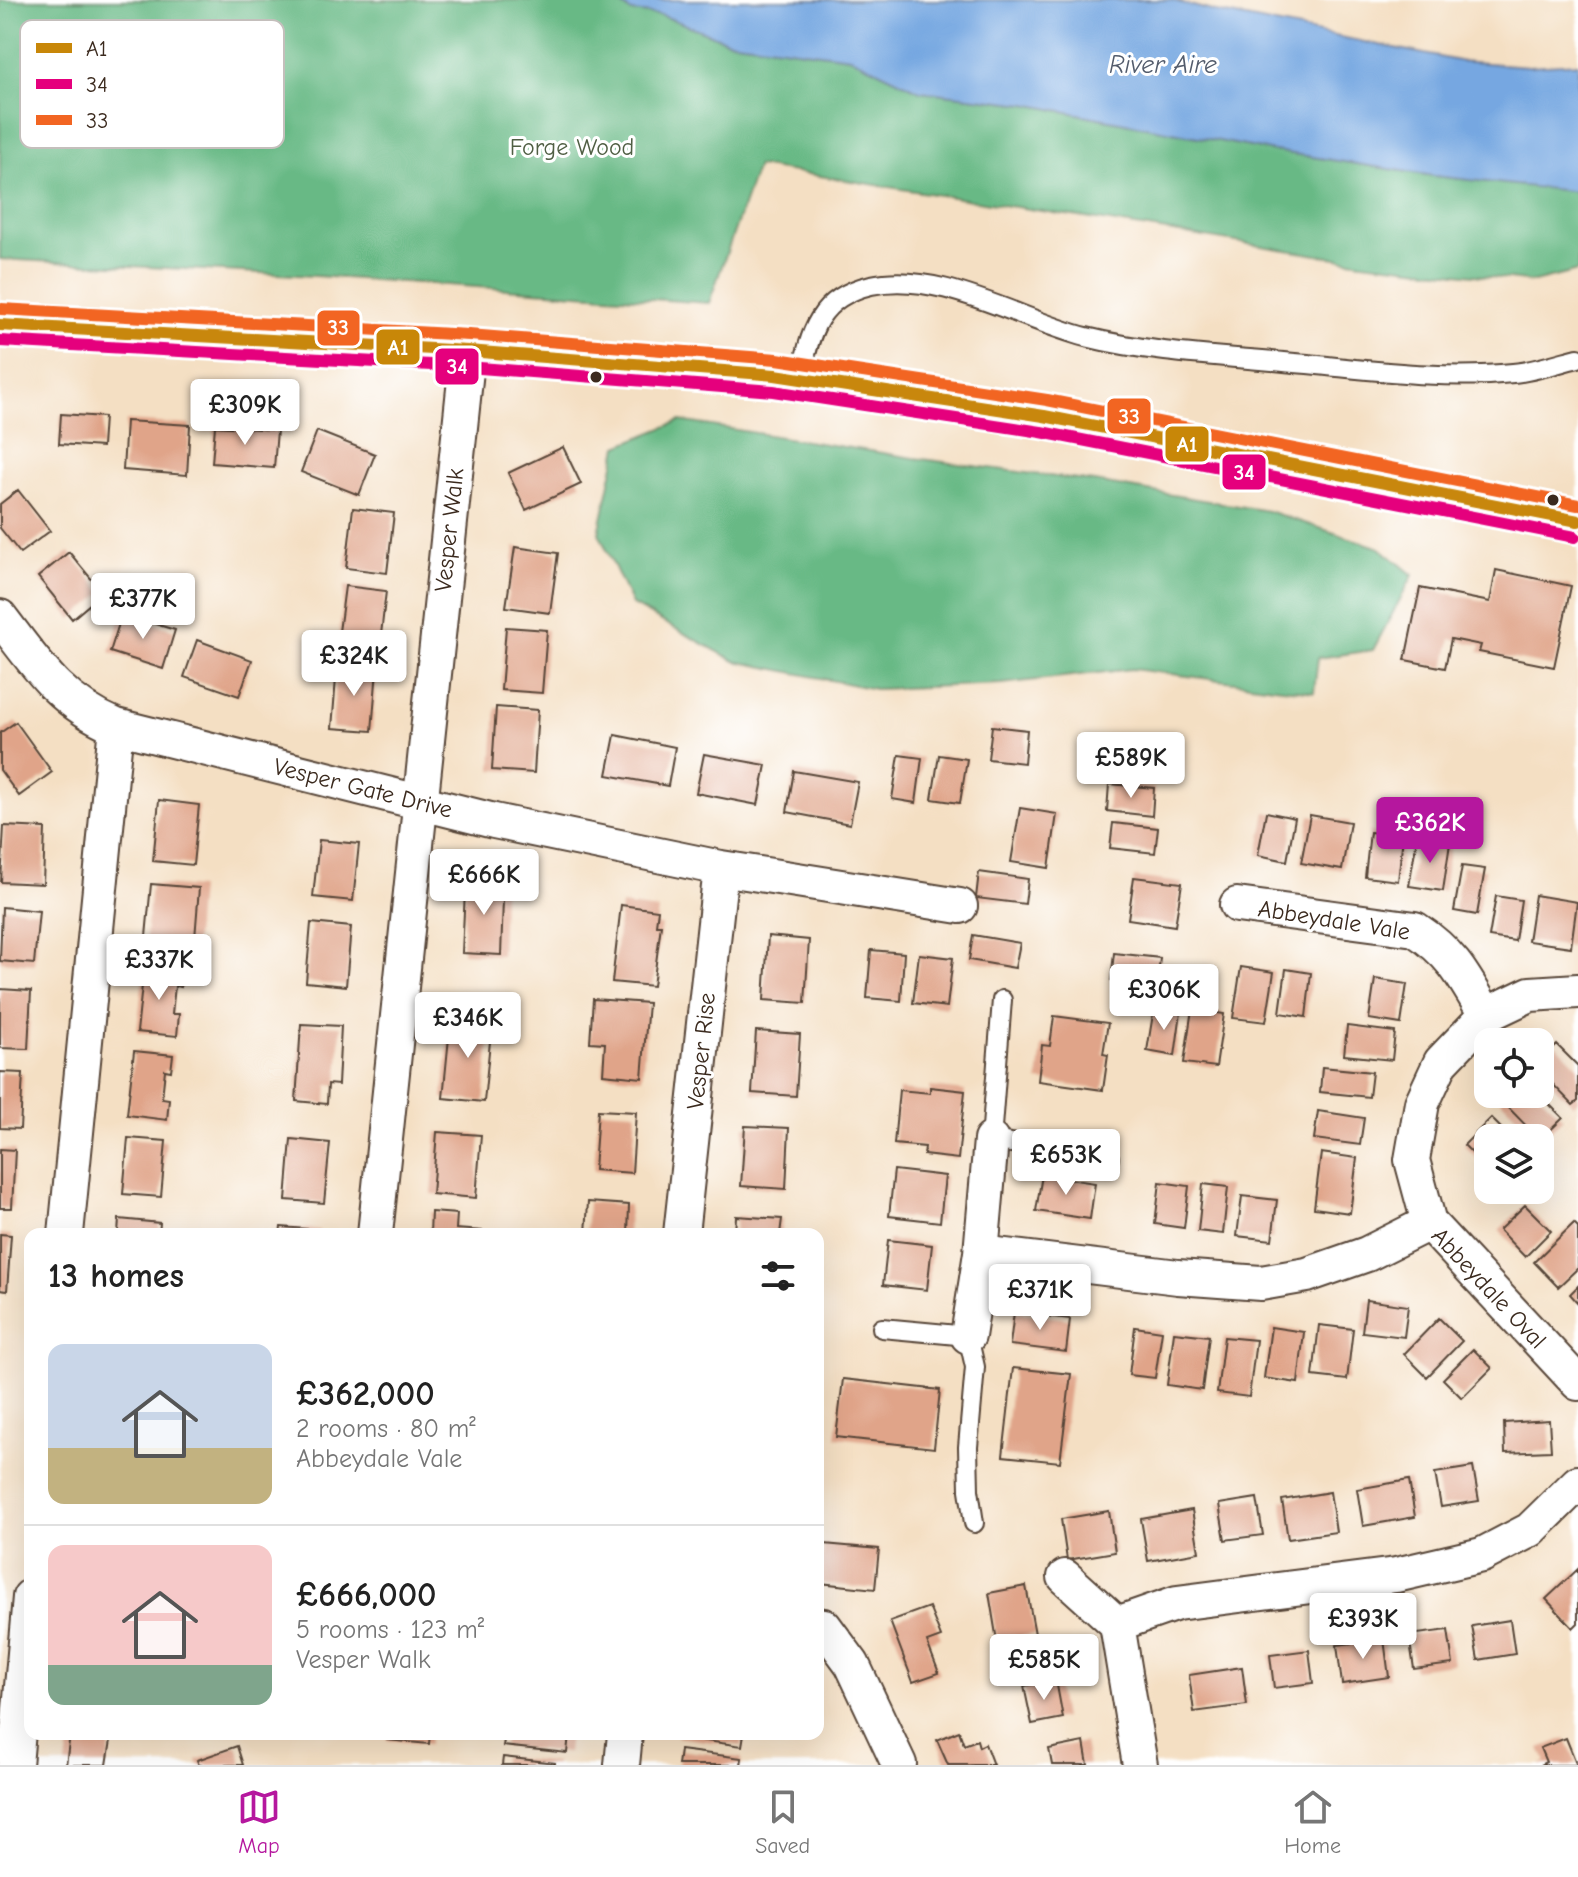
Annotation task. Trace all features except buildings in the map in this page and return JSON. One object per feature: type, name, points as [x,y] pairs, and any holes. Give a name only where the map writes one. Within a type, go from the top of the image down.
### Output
[{"type":"main road","points":[[0,325],[468,351],[801,379],[1044,416],[1578,521]]},
{"type":"street","name":"Vesper Walk","points":[[376,1228],[468,351]]},
{"type":"street","name":"Vesper Gate Drive","points":[[5,635],[66,698],[90,715],[116,726],[357,785],[419,804],[721,868],[960,906]]},
{"type":"street","points":[[67,1228],[116,726]]},
{"type":"street","name":"Vesper Rise","points":[[682,1228],[721,868]]},
{"type":"street","name":"Abbeydale Vale","points":[[1237,905],[1415,929],[1435,942],[1457,964],[1486,1015]]},
{"type":"street","name":"Abbeydale Oval","points":[[1578,991],[1530,994],[1486,1015],[1441,1062],[1422,1103],[1412,1160],[1429,1223],[1578,1383]]},
{"type":"street","points":[[968,1336],[981,1253],[991,1140]]},
{"type":"street","points":[[981,1253],[1178,1277],[1261,1283],[1307,1275],[1367,1254],[1429,1223]]},
{"type":"street","points":[[1117,1624],[1177,1603],[1396,1575],[1482,1555],[1530,1530],[1578,1483]]},
{"type":"street","points":[[1065,1577],[1117,1624],[1140,1765]]},
{"type":"street","points":[[15,1765],[13,1634],[24,1610]]},
{"type":"street","points":[[824,1626],[852,1664],[899,1764]]},
{"type":"street","points":[[622,1765],[624,1740]]},
{"type":"lane","points":[[801,379],[808,339],[822,314],[848,292],[874,284],[915,284],[962,294],[1085,336],[1161,351],[1452,376],[1516,373],[1578,358]]},
{"type":"lane","points":[[1002,1000],[991,1140],[1109,1158]]},
{"type":"lane","points":[[882,1328],[968,1336],[975,1367],[968,1447],[974,1523]]},
{"type":"green space","name":"Forge Wood","points":[[0,0],[613,0],[632,12],[661,15],[728,41],[850,57],[921,91],[1026,104],[1261,149],[1434,176],[1575,191],[1578,202],[1578,271],[1534,282],[1362,262],[757,166],[709,303],[315,276],[0,259]]},
{"type":"green space","points":[[680,421],[1268,511],[1380,548],[1413,575],[1373,650],[1318,658],[1314,692],[1132,669],[1002,684],[875,689],[735,661],[632,605],[599,533],[618,446]]},
{"type":"water","name":"River Aire","points":[[613,0],[1171,0],[1216,12],[1459,61],[1529,66],[1578,63],[1578,192],[1434,176],[1261,149],[1026,104],[920,91],[850,57],[728,41],[661,15],[632,12]]},
{"type":"transit line","name":"33","points":[[1,309],[469,335],[777,359],[1047,400],[1578,505]]},
{"type":"transit line","name":"A1","points":[[0,325],[468,351],[775,375],[1044,416],[1578,521]]},
{"type":"transit line","name":"34","points":[[0,341],[467,367],[773,391],[1041,432],[1575,537]]}]
